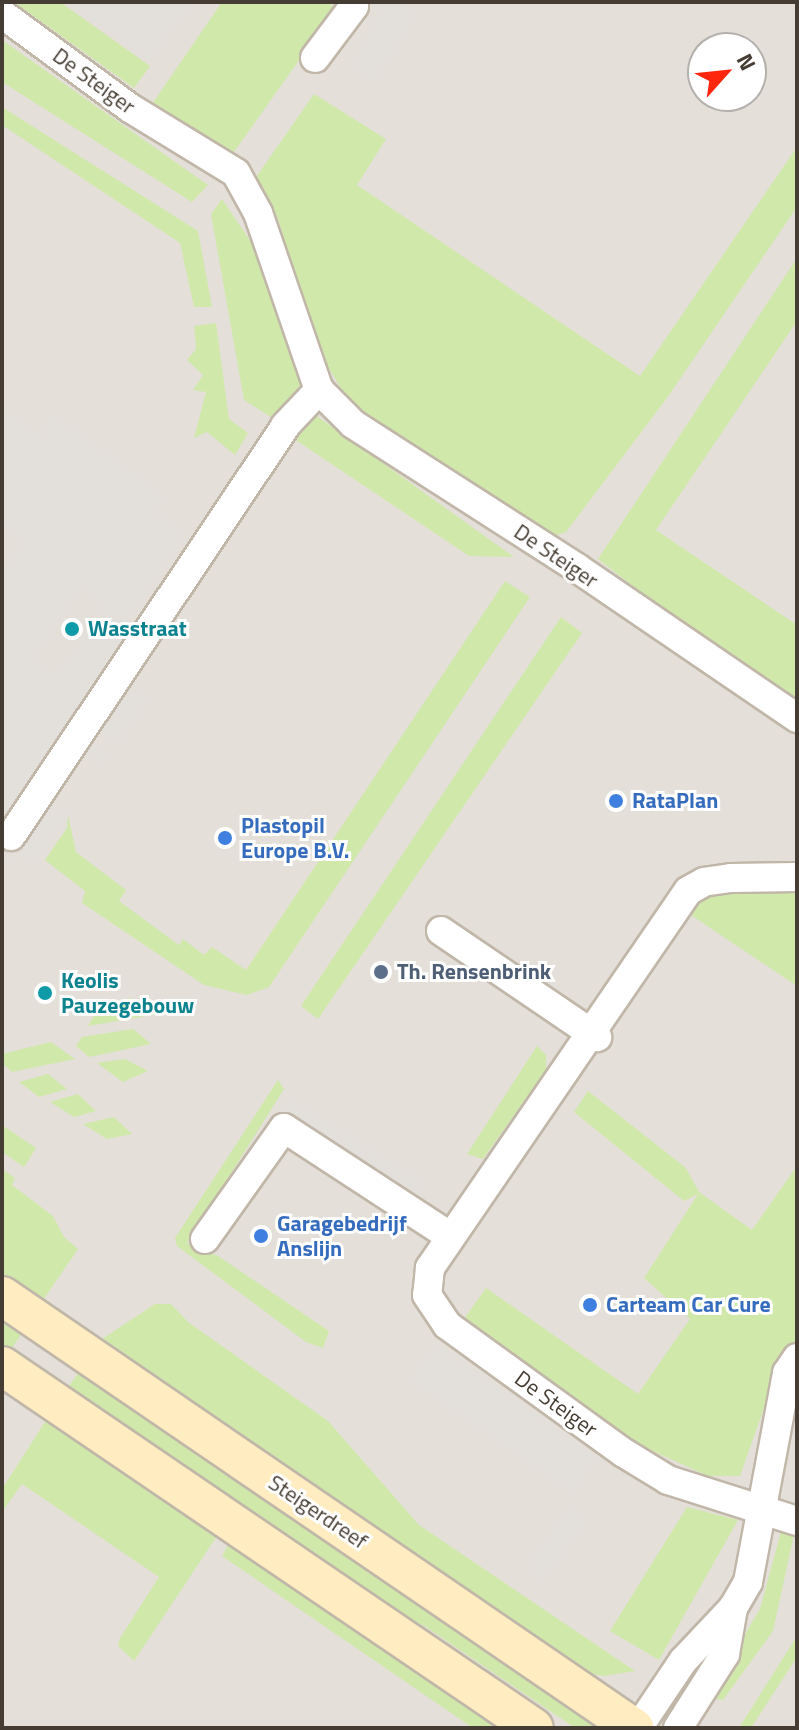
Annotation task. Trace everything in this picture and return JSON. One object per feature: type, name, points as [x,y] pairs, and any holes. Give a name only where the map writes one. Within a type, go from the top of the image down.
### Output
[{"type":"main road","name":"Steigerdreef","points":[[3,1297],[636,1728]]},
{"type":"main road","points":[[2,1366],[534,1728]]},
{"type":"street","points":[[315,58],[354,6],[352,2]]},
{"type":"street","name":"De Steiger","points":[[2,14],[130,108],[236,173],[258,213],[319,390],[353,424],[577,568],[797,718]]},
{"type":"street","points":[[11,836],[285,426],[319,390]]},
{"type":"street","name":"De Steiger","points":[[797,877],[731,878],[704,882],[688,891],[595,1035],[430,1268],[427,1295],[447,1325],[624,1453],[668,1480],[797,1521]]},
{"type":"street","points":[[441,931],[595,1035]]},
{"type":"street","points":[[205,1239],[284,1128],[451,1237]]},
{"type":"street","points":[[636,1728],[700,1641],[733,1608],[748,1582],[787,1373],[797,1358]]},
{"type":"street","points":[[678,1728],[725,1654],[733,1608]]},
{"type":"shaded area","points":[[2,2],[797,2],[797,1728],[2,1728]]},
{"type":"shaded area","points":[[67,2],[191,2],[149,60]]},
{"type":"shaded area","points":[[374,2],[403,2],[416,13],[374,81],[354,68],[379,13]]},
{"type":"shaded area","points":[[2,410],[61,449],[42,435],[51,414],[168,500],[152,511],[185,534],[129,620],[160,642],[130,686],[148,698],[118,743],[101,730],[92,742],[109,755],[104,763],[85,752],[51,804],[68,815],[36,863],[16,849],[6,863],[2,860],[2,575],[27,542],[2,524],[2,422],[7,414]],"holes":[[[81,587],[104,603],[92,622],[95,625],[88,636],[84,634],[79,640],[83,643],[67,666],[63,664],[55,675],[32,659]]]},
{"type":"shaded area","points":[[292,1101],[423,1183],[412,1200],[281,1118]]},
{"type":"shaded area","points":[[436,1345],[597,1457],[572,1492],[412,1379]]},
{"type":"shaded area","points":[[571,1508],[586,1519],[542,1581],[526,1569]]},
{"type":"green space","points":[[14,2],[60,2],[150,66],[134,88]]},
{"type":"green space","points":[[222,2],[330,2],[334,11],[229,159],[150,107]]},
{"type":"green space","points":[[2,40],[208,185],[192,202],[2,82]]},
{"type":"green space","points":[[314,94],[386,139],[357,185],[640,376],[797,147],[797,207],[667,398],[566,532],[548,538],[370,420],[342,390],[319,352],[278,219],[262,185],[254,180]]},
{"type":"green space","points":[[2,107],[198,231],[212,307],[194,307],[180,243],[2,125]]},
{"type":"green space","points":[[222,199],[253,245],[307,401],[285,426],[244,400],[211,214]]},
{"type":"green space","points":[[797,258],[797,321],[656,530],[797,625],[797,713],[598,559]]},
{"type":"green space","points":[[216,323],[229,419],[248,433],[235,455],[207,432],[194,438],[206,392],[193,390],[203,375],[187,360],[196,349],[194,326]]},
{"type":"green space","points":[[314,414],[514,557],[469,556],[294,439]]},
{"type":"green space","points":[[505,581],[530,597],[269,987],[247,995],[204,985],[82,903],[85,891],[45,860],[67,828],[68,815],[76,852],[126,890],[119,901],[179,945],[183,939],[204,955],[212,947],[246,970]]},
{"type":"green space","points":[[561,617],[582,633],[318,1019],[301,1006]]},
{"type":"green space","points":[[797,890],[797,986],[691,915],[700,901],[727,892]]},
{"type":"green space","points":[[131,998],[158,1014],[88,1026],[100,1005]]},
{"type":"green space","points":[[133,1029],[151,1044],[89,1057],[76,1046],[82,1037]]},
{"type":"green space","points":[[51,1042],[75,1059],[12,1072],[2,1063],[2,1054]]},
{"type":"green space","points":[[537,1046],[546,1055],[546,1070],[483,1159],[467,1154]]},
{"type":"green space","points":[[125,1059],[148,1071],[123,1082],[97,1063]]},
{"type":"green space","points":[[48,1074],[67,1089],[39,1097],[19,1082]]},
{"type":"green space","points":[[278,1080],[284,1089],[187,1243],[218,1256],[329,1331],[323,1348],[306,1342],[177,1246],[175,1238]]},
{"type":"green space","points":[[588,1091],[686,1168],[699,1192],[752,1230],[797,1166],[797,1339],[777,1371],[740,1476],[708,1476],[642,1446],[459,1326],[486,1288],[638,1394],[690,1319],[644,1278],[698,1194],[684,1201],[574,1112]]},
{"type":"green space","points":[[78,1094],[96,1111],[74,1117],[50,1102]]},
{"type":"green space","points":[[114,1117],[132,1134],[107,1139],[83,1124]]},
{"type":"green space","points":[[2,1125],[36,1148],[24,1167],[2,1152]]},
{"type":"green space","points":[[2,1169],[15,1178],[12,1185],[53,1216],[64,1237],[78,1249],[37,1309],[2,1285]]},
{"type":"green space","points":[[155,1304],[171,1304],[188,1322],[328,1421],[419,1525],[635,1671],[604,1676],[582,1672],[99,1341]]},
{"type":"green space","points":[[2,1306],[28,1324],[6,1357],[2,1355]]},
{"type":"green space","points":[[86,1362],[623,1728],[575,1728],[426,1627],[326,1574],[62,1396]]},
{"type":"green space","points":[[52,1411],[223,1527],[134,1661],[118,1646],[120,1638],[159,1577],[22,1484],[2,1512],[2,1489]]},
{"type":"green space","points":[[687,1507],[738,1520],[659,1660],[610,1631]]},
{"type":"green space","points":[[782,1528],[795,1530],[773,1631],[723,1700],[707,1698],[760,1609]]},
{"type":"green space","points":[[234,1534],[521,1728],[473,1728],[222,1556]]},
{"type":"green space","points":[[797,1636],[797,1657],[751,1728],[739,1728]]},
{"type":"place","name":"Wasstraat","points":[[72,629]]},
{"type":"place","name":"RataPlan","points":[[616,801]]},
{"type":"place","name":"Plastopil Europe B.V.","points":[[225,838]]},
{"type":"place","name":"Th. Rensenbrink","points":[[381,972]]},
{"type":"place","name":"Keolis Pauzegebouw","points":[[45,993]]},
{"type":"place","name":"Garagebedrijf Anslijn","points":[[261,1236]]},
{"type":"place","name":"Carteam Car Cure","points":[[590,1305]]}]
